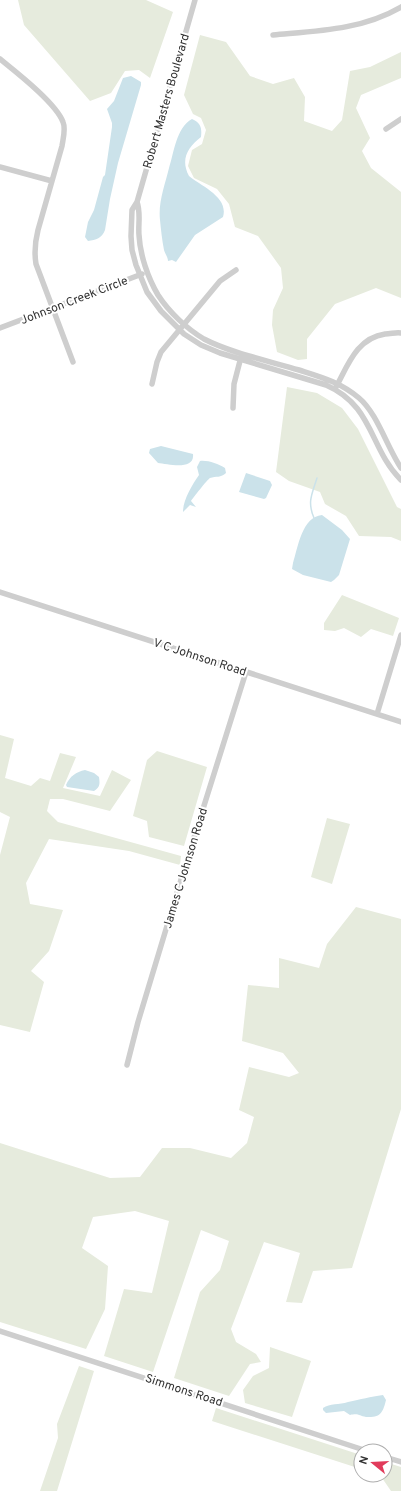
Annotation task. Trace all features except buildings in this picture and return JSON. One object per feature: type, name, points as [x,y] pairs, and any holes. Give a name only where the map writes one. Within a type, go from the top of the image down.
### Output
[{"type":"street","name":"Robert Masters Boulevard","points":[[195,0],[137,202],[132,210],[132,250],[147,292],[161,311],[180,330],[201,345],[220,353],[326,385],[336,386],[360,399],[368,408],[394,458],[401,468]]},
{"type":"street","points":[[273,35],[356,25],[401,8]]},
{"type":"street","points":[[0,59],[30,84],[56,111],[63,122],[64,132],[62,146],[34,244],[34,255],[52,308],[73,362]]},
{"type":"street","points":[[386,129],[401,119]]},
{"type":"street","points":[[0,167],[52,181]]},
{"type":"street","name":"Robert Masters Boulevard","points":[[137,202],[139,209],[139,236],[147,271],[158,295],[184,324],[204,339],[242,353],[330,379],[357,407],[390,466],[401,480]]},
{"type":"street","points":[[152,384],[161,352],[220,281],[236,270]]},
{"type":"street","name":"Johnson Creek Circle","points":[[0,328],[147,271]]},
{"type":"street","points":[[336,386],[351,358],[364,344],[373,338],[382,335],[401,333]]},
{"type":"street","points":[[233,408],[234,384],[242,353]]},
{"type":"street","name":"V C Johnson Road","points":[[0,592],[401,722]]},
{"type":"street","points":[[377,714],[401,635]]},
{"type":"street","name":"James C Johnson Road","points":[[127,1066],[138,1022],[186,863],[246,672]]},
{"type":"street","name":"Simmons Road","points":[[0,1331],[353,1446]]},
{"type":"shaded area","points":[[18,0],[146,0],[173,12],[150,78],[139,70],[125,71],[111,93],[90,101],[24,25]]},
{"type":"shaded area","points":[[200,35],[226,42],[250,76],[273,84],[294,78],[305,97],[304,121],[332,131],[342,120],[350,71],[370,67],[401,52],[401,78],[361,95],[356,108],[370,138],[362,151],[371,168],[401,192],[401,298],[376,288],[335,304],[307,339],[307,359],[298,360],[277,352],[272,325],[273,310],[283,288],[281,268],[258,236],[235,227],[229,204],[217,189],[194,178],[188,166],[192,150],[202,144],[206,130],[201,118],[193,114],[184,95]]},
{"type":"shaded area","points":[[287,387],[317,393],[342,408],[358,429],[397,507],[401,509],[401,541],[391,537],[359,536],[346,516],[325,504],[320,492],[289,481],[276,472]]},
{"type":"shaded area","points":[[342,595],[399,618],[393,636],[371,629],[361,637],[344,628],[335,631],[324,630],[324,623]]},
{"type":"shaded area","points":[[0,735],[14,739],[5,778],[31,786],[40,778],[50,781],[60,753],[76,757],[63,788],[100,796],[112,770],[131,780],[110,811],[63,799],[50,799],[47,811],[58,822],[181,856],[180,865],[129,851],[49,839],[26,883],[30,904],[63,910],[49,951],[31,971],[44,982],[30,1032],[0,1025],[0,855],[10,817],[0,812]]},
{"type":"shaded area","points":[[157,751],[207,767],[184,846],[149,837],[147,821],[133,816],[147,760]]},
{"type":"shaded area","points":[[327,818],[350,824],[332,884],[311,877]]},
{"type":"shaded area","points":[[356,907],[401,919],[401,1109],[352,1268],[313,1271],[302,1303],[286,1302],[300,1253],[264,1242],[231,1329],[236,1342],[256,1354],[261,1362],[250,1364],[229,1396],[174,1378],[200,1292],[220,1270],[229,1241],[201,1230],[153,1372],[104,1356],[124,1289],[152,1293],[169,1221],[135,1211],[93,1217],[82,1248],[108,1266],[105,1309],[86,1349],[0,1322],[0,1143],[110,1178],[140,1177],[162,1148],[190,1148],[231,1158],[247,1143],[254,1117],[239,1110],[249,1067],[289,1077],[299,1073],[283,1053],[242,1041],[248,985],[279,988],[279,958],[319,968],[327,944]]},
{"type":"shaded area","points":[[270,1347],[311,1361],[292,1417],[245,1403],[243,1390],[253,1376],[269,1368]]},
{"type":"shaded area","points":[[79,1366],[94,1371],[57,1491],[40,1491],[58,1438],[57,1424]]},
{"type":"shaded area","points":[[216,1408],[353,1452],[353,1466],[212,1421]]},
{"type":"shaded area","points":[[393,1464],[401,1467],[401,1491],[391,1491],[386,1483],[393,1483]]},
{"type":"water","points":[[131,76],[141,82],[141,85],[118,163],[105,230],[98,238],[88,241],[85,237],[88,222],[94,210],[103,177],[105,175],[112,127],[107,109],[114,101],[123,78]]},
{"type":"water","points":[[192,119],[200,126],[201,137],[189,149],[185,159],[186,170],[189,176],[207,188],[218,198],[224,210],[223,217],[195,235],[176,262],[172,260],[168,261],[164,250],[161,231],[161,200],[176,141],[182,128]]},
{"type":"water","points":[[161,446],[193,454],[190,463],[185,465],[174,465],[158,463],[149,453],[150,449]]},
{"type":"water","points":[[200,461],[219,465],[225,468],[226,473],[222,476],[208,479],[191,501],[196,507],[190,505],[183,512],[186,498],[199,475],[197,467]]},
{"type":"water","points":[[246,473],[270,481],[272,485],[266,498],[264,499],[239,492]]},
{"type":"water","points":[[322,515],[342,530],[350,539],[339,575],[331,582],[303,575],[292,569],[299,541],[305,527],[315,517]]},
{"type":"water","points":[[85,770],[94,773],[99,777],[99,785],[96,790],[94,791],[67,787],[66,785],[71,777],[76,773]]},
{"type":"water","points":[[383,1395],[386,1400],[384,1408],[378,1415],[371,1417],[357,1414],[350,1415],[344,1411],[326,1413],[323,1410],[323,1408],[329,1405]]},
{"type":"waterway","points":[[314,518],[311,503],[312,493],[317,478]]}]
